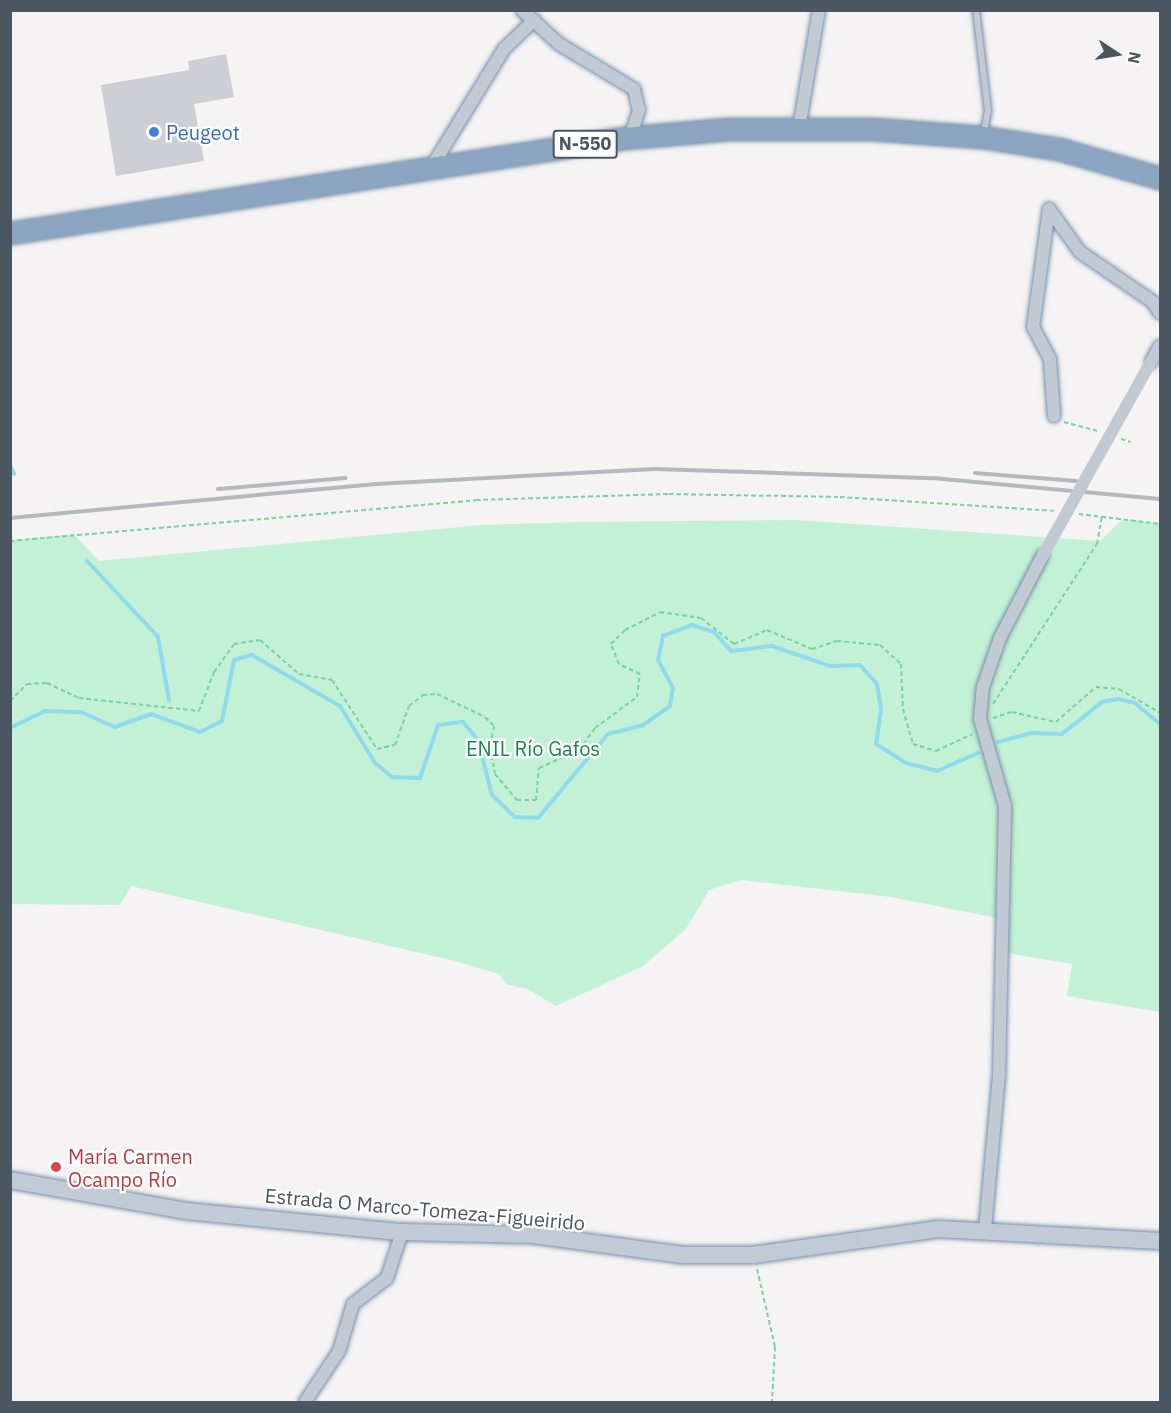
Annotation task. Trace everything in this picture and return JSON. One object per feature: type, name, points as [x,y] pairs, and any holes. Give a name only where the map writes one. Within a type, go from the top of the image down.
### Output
[{"type":"highway","name":"N-550","points":[[10,233],[630,138],[799,128],[983,137],[1059,149],[1161,178]]},
{"type":"highway","points":[[1059,149],[1161,188]]},
{"type":"street","points":[[522,10],[559,44],[634,89],[639,110],[630,138]]},
{"type":"street","points":[[799,128],[819,10]]},
{"type":"street","points":[[431,168],[504,49],[534,20]]},
{"type":"street","points":[[1054,416],[1050,359],[1034,327],[1049,209],[1080,252],[1153,302],[1161,313]]},
{"type":"street","points":[[985,1229],[999,1074],[1005,806],[982,723],[983,687],[1000,638],[1043,555],[1161,346]]},
{"type":"street","name":"Estrada O Marco-Tomeza-Figueirido","points":[[10,1180],[186,1211],[402,1232],[534,1235],[642,1251],[753,1255],[938,1229],[985,1229],[1161,1241]]},
{"type":"street","points":[[305,1402],[339,1351],[353,1304],[387,1278],[402,1232]]},
{"type":"lane","points":[[976,10],[988,110],[983,137]]},
{"type":"path","points":[[1054,416],[1131,442]]},
{"type":"path","points":[[10,541],[476,500],[669,494],[840,497],[1059,512]]},
{"type":"path","points":[[1070,513],[1161,524]]},
{"type":"path","points":[[982,723],[1096,544],[1102,516]]},
{"type":"path","points":[[10,700],[27,684],[47,683],[79,698],[199,711],[214,672],[234,644],[260,640],[299,674],[332,680],[377,749],[395,745],[409,706],[423,694],[437,694],[485,717],[494,726],[490,748],[495,774],[517,800],[536,800],[539,768],[579,750],[595,728],[637,697],[640,674],[619,664],[610,644],[625,630],[660,612],[701,618],[734,644],[767,630],[812,649],[837,641],[880,645],[901,664],[903,709],[913,744],[936,751],[1004,712],[1056,722],[1096,687],[1119,688],[1161,713]]},
{"type":"path","points":[[753,1255],[775,1347],[772,1402]]},
{"type":"green space","name":"ENIL Río Gafos","points":[[1123,519],[1160,523],[1160,1012],[1067,996],[1072,964],[1007,953],[1001,924],[992,917],[891,897],[742,880],[709,890],[686,929],[643,966],[556,1006],[528,989],[506,984],[499,974],[455,961],[131,886],[120,905],[11,904],[11,540],[74,534],[99,561],[481,525],[578,522],[796,520],[1100,541]]},
{"type":"building","name":"Peugeot","points":[[226,54],[234,97],[194,104],[204,161],[116,176],[101,85],[189,70],[191,83],[188,61]]},
{"type":"waterway","points":[[10,466],[14,474]]},
{"type":"waterway","points":[[87,561],[158,637],[169,700]]},
{"type":"waterway","points":[[10,728],[45,711],[81,712],[115,727],[151,714],[200,732],[222,721],[234,660],[252,655],[340,706],[375,763],[392,777],[420,778],[438,725],[463,722],[478,740],[492,795],[515,817],[538,818],[608,734],[643,725],[670,706],[673,688],[658,660],[663,636],[692,625],[714,632],[731,651],[772,646],[830,666],[860,665],[877,684],[881,710],[876,744],[906,763],[937,771],[978,753]]},
{"type":"waterway","points":[[998,742],[1032,733],[1062,734],[1102,702],[1118,699],[1135,703],[1160,724]]},
{"type":"railway","points":[[10,518],[376,484],[655,469],[933,478],[1160,499]]},
{"type":"railway","points":[[975,473],[1077,481]]},
{"type":"railway","points":[[218,489],[346,478]]},
{"type":"place","name":"Peugeot","points":[[154,132]]},
{"type":"place","name":"María Carmen Ocampo Río","points":[[56,1167]]}]
